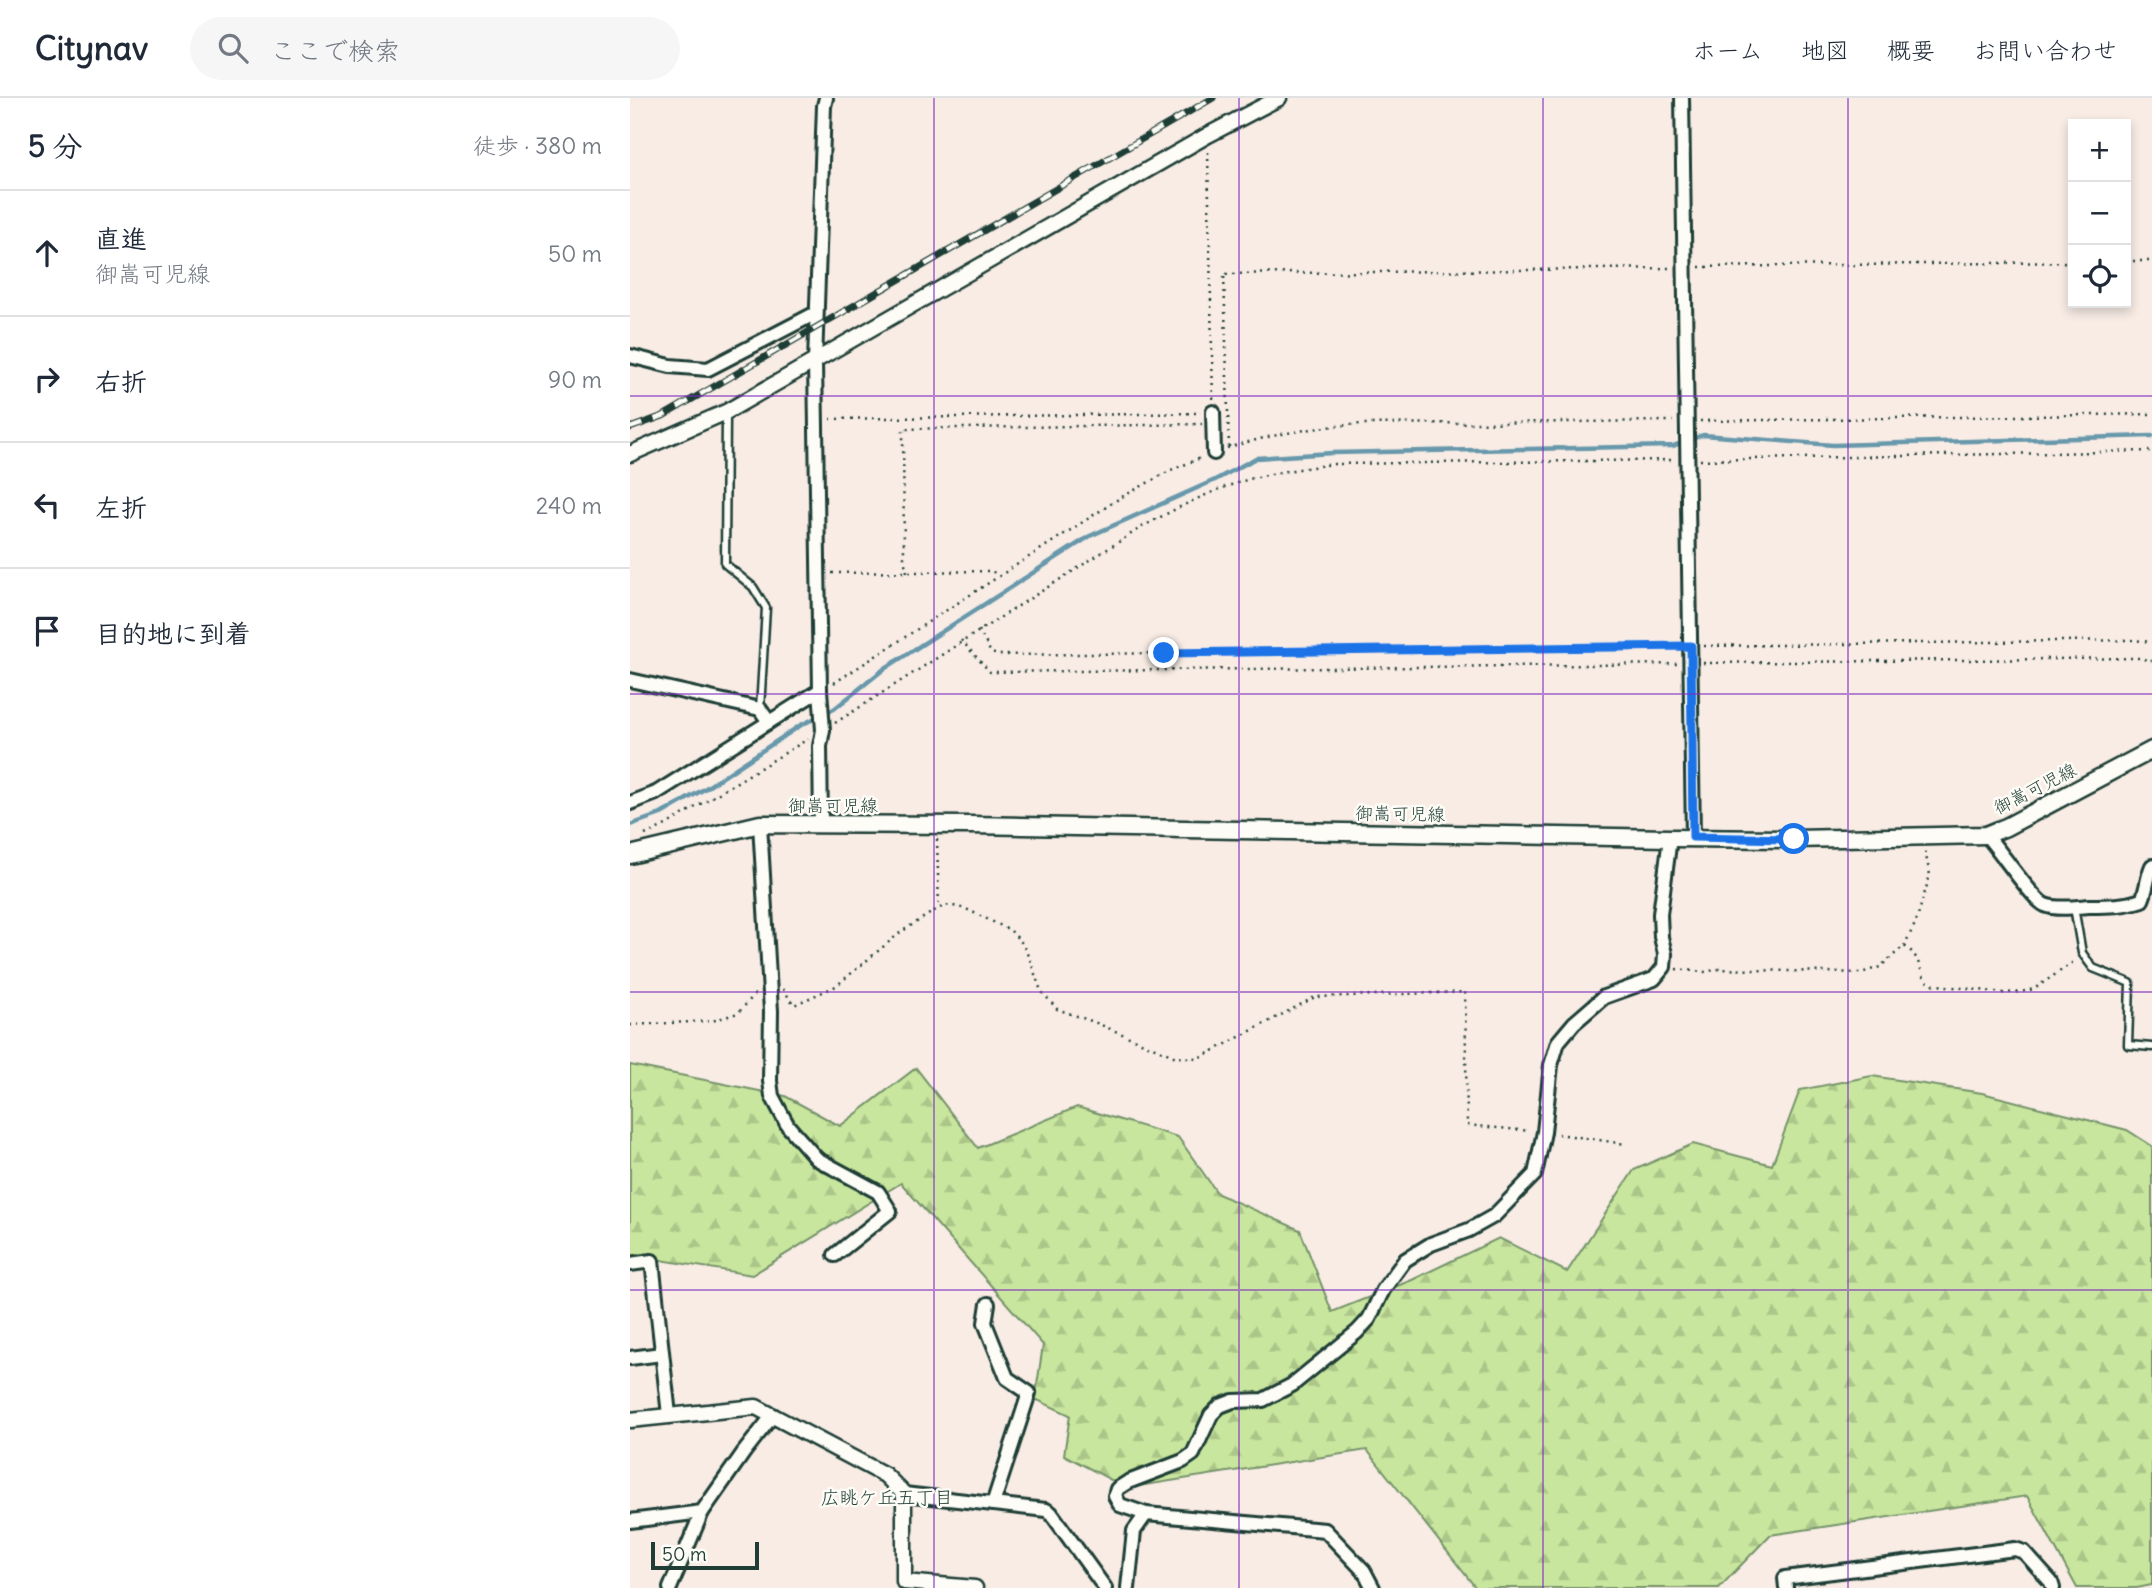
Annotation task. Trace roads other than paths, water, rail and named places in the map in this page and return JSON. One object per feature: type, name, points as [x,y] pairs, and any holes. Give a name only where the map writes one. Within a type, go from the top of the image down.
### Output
[{"type":"main road","name":"御嵩可児線","points":[[630,855],[760,824],[1670,838],[1794,839],[1986,835],[2152,750]]},
{"type":"street","points":[[821,825],[820,746],[823,728],[820,690],[815,362],[826,98]]},
{"type":"street","points":[[630,454],[726,412],[1208,135],[1279,98]]},
{"type":"street","points":[[1682,98],[1693,837]]},
{"type":"street","points":[[630,356],[670,366],[708,369],[816,313]]},
{"type":"street","points":[[1214,418],[1214,453]]},
{"type":"street","points":[[630,680],[760,709],[769,722]]},
{"type":"street","points":[[630,803],[656,793],[820,690]]},
{"type":"street","points":[[760,824],[771,1011],[772,1096],[788,1126],[817,1159],[878,1192],[890,1212],[835,1255]]},
{"type":"street","points":[[1986,835],[2044,905],[2127,905],[2142,900],[2152,866]]},
{"type":"street","points":[[1373,1588],[1364,1571],[1325,1530],[1146,1514],[1120,1505],[1115,1496],[1117,1489],[1128,1482],[1183,1461],[1193,1454],[1212,1415],[1220,1406],[1233,1401],[1263,1400],[1292,1385],[1369,1319],[1383,1290],[1405,1260],[1431,1244],[1469,1230],[1494,1216],[1535,1174],[1544,1132],[1553,1052],[1564,1033],[1604,997],[1654,979],[1664,967],[1660,914],[1670,838]]},
{"type":"street","points":[[630,1264],[652,1261],[670,1416]]},
{"type":"street","points":[[988,1304],[985,1323],[1007,1378],[1030,1393],[993,1504]]},
{"type":"street","points":[[630,1358],[662,1354]]},
{"type":"street","points":[[630,1420],[756,1407],[885,1475],[904,1494],[1046,1510],[1051,1513],[1105,1588]]},
{"type":"street","points":[[670,1588],[702,1512],[773,1415]]},
{"type":"street","points":[[904,1494],[903,1585],[975,1588]]},
{"type":"street","points":[[630,1521],[702,1512]]},
{"type":"street","points":[[1128,1588],[1134,1531],[1146,1514]]},
{"type":"street","points":[[1786,1588],[1785,1578],[2015,1549],[2024,1552],[2051,1582],[2053,1588]]},
{"type":"lane","points":[[726,412],[725,564],[753,587],[766,608],[760,709]]},
{"type":"lane","points":[[2074,907],[2082,953],[2093,968],[2130,983],[2128,1045],[2152,1047]]},
{"type":"waterway","points":[[630,825],[661,814],[706,788],[801,725],[834,709],[884,669],[1090,536],[1215,480],[1256,458],[1332,453],[1673,446],[1703,435],[1833,445],[2152,436]]},
{"type":"railway","points":[[630,428],[663,416],[1213,98]]},
{"type":"district","name":"広眺ケ丘五丁目","points":[[887,1497]]}]
